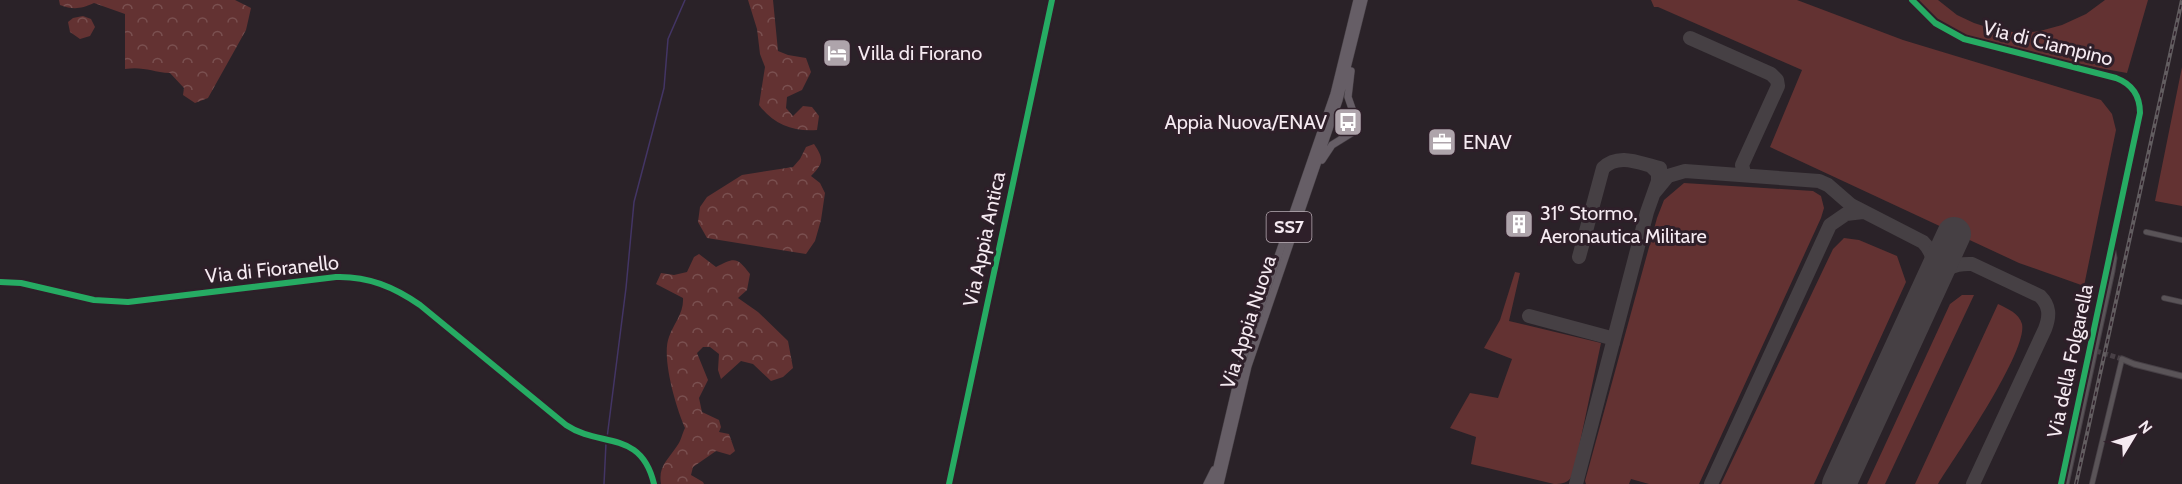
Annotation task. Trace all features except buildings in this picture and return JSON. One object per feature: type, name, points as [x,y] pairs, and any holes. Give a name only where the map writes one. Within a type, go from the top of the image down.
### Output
[{"type":"main road","name":"Via Appia Nuova","points":[[1223,458],[1242,361],[1334,94],[1357,0]]},
{"type":"main road","name":"Via Appia Nuova","points":[[1213,484],[1223,458],[1248,366],[1339,100],[1364,0]]},
{"type":"main road","points":[[1354,41],[1348,94],[1356,120]]},
{"type":"main road","points":[[1312,181],[1326,153],[1353,132]]},
{"type":"main road","points":[[1207,484],[1223,458]]},
{"type":"main road","points":[[1221,484],[1223,458]]},
{"type":"street","name":"Via Appia Antica","points":[[949,484],[1052,0]]},
{"type":"street","name":"Via di Ciampino","points":[[1912,0],[1935,23],[1961,38],[2116,78],[2126,82],[2134,90],[2139,100],[2140,113],[2111,245]]},
{"type":"street","points":[[1342,139],[1351,107]]},
{"type":"street","points":[[2146,232],[2182,240]]},
{"type":"street","name":"Via della Folgarella","points":[[2061,484],[2111,245]]},
{"type":"street","name":"Via della Folgarella","points":[[2066,484],[2112,272],[2114,258],[2111,245]]},
{"type":"street","name":"Via di Fioranello","points":[[0,282],[21,283],[94,300],[128,302],[336,277],[352,277],[376,282],[403,293],[420,305],[566,425],[579,433],[621,442],[633,450],[645,463],[654,484]]},
{"type":"street","points":[[2164,298],[2182,302]]},
{"type":"street","points":[[2092,484],[2122,359],[2182,376]]},
{"type":"green space","points":[[59,0],[235,0],[251,8],[246,30],[208,98],[195,103],[183,95],[184,88],[170,73],[125,69],[125,14],[94,3],[81,8],[69,8],[60,5]]},
{"type":"green space","points":[[748,0],[773,0],[778,51],[806,58],[811,72],[802,90],[787,97],[786,108],[793,116],[803,106],[812,107],[819,116],[817,130],[800,130],[777,122],[759,105],[765,67]]},
{"type":"green space","points":[[1651,0],[1797,0],[1903,40],[2101,100],[2112,114],[2116,130],[2084,286],[2019,263],[1770,147],[1802,70],[1654,7]]},
{"type":"green space","points":[[1917,0],[1938,0],[1957,15],[1974,23],[1996,30],[2022,33],[2062,25],[2086,14],[2105,0],[2148,0],[2127,73],[2052,58],[1967,35],[1940,21]]},
{"type":"green space","points":[[83,16],[91,19],[95,27],[90,36],[80,39],[70,32],[68,22],[73,18]]},
{"type":"green space","points":[[2182,67],[2182,206],[2155,201]]},
{"type":"green space","points":[[814,144],[821,161],[811,176],[820,183],[825,193],[815,241],[806,254],[707,238],[698,222],[700,207],[707,197],[742,175],[793,167],[806,147]]},
{"type":"green space","points":[[1684,183],[1813,191],[1821,196],[1824,208],[1699,484],[1649,484],[1631,479],[1629,484],[1586,484],[1657,218],[1664,200]]},
{"type":"green space","points":[[1844,238],[1859,240],[1897,256],[1906,282],[1814,484],[1721,484],[1833,249]]},
{"type":"green space","points":[[699,254],[716,267],[735,260],[746,268],[750,274],[747,290],[738,298],[758,312],[788,341],[793,368],[783,377],[771,381],[753,364],[741,361],[721,379],[718,370],[719,354],[710,347],[703,347],[697,353],[708,380],[699,398],[702,412],[719,420],[721,427],[719,432],[729,434],[735,451],[730,455],[716,451],[693,467],[691,475],[704,484],[661,484],[662,468],[678,444],[685,428],[674,396],[667,357],[669,337],[680,313],[683,298],[656,284],[661,273],[674,275],[687,272],[694,257]]},
{"type":"green space","points":[[1515,272],[1520,273],[1509,321],[1601,343],[1574,471],[1569,480],[1563,483],[1554,484],[1471,464],[1476,437],[1450,428],[1470,393],[1498,398],[1512,359],[1484,348],[1500,320]]},
{"type":"green space","points":[[1962,295],[1974,295],[1885,484],[1867,484],[1950,304]]},
{"type":"green space","points":[[1998,304],[2016,314],[2021,320],[2021,338],[2014,357],[1989,404],[1938,484],[1915,484]]},
{"type":"waterway","points":[[607,438],[626,288],[634,202],[664,88],[668,39],[685,0]]},
{"type":"waterway","points":[[604,484],[606,443]]},
{"type":"taxiway","points":[[1690,38],[1771,74],[1777,80],[1778,86],[1742,165],[1747,175]]},
{"type":"taxiway","points":[[1579,257],[1603,168],[1609,163],[1623,160],[1660,168]]},
{"type":"taxiway","points":[[1576,484],[1647,212],[1658,181],[1658,173],[1652,167]]},
{"type":"taxiway","points":[[1654,193],[1668,176],[1685,171],[1819,181],[1828,185],[1851,205],[1923,242],[1931,253],[1933,264],[1929,289]]},
{"type":"taxiway","points":[[1711,484],[1830,225],[1846,214],[1863,212]]},
{"type":"taxiway","points":[[1932,284],[1949,268],[1972,264],[2040,296],[2048,311],[2045,329],[1973,484]]},
{"type":"taxiway","points":[[1529,316],[1611,338],[1613,343]]},
{"type":"runway","points":[[1839,484],[1954,234]]},
{"type":"tunnel","points":[[2096,351],[2122,359]]},
{"type":"railway","points":[[2076,484],[2182,0]]},
{"type":"cycle path","points":[[949,484],[1052,0]]},
{"type":"cycle path","points":[[1912,0],[1935,23],[1964,39],[2116,78],[2131,87],[2138,101],[2140,113],[2061,484]]},
{"type":"cycle path","points":[[0,282],[21,283],[94,300],[128,302],[336,277],[359,278],[380,284],[420,305],[566,425],[579,432],[618,442],[640,455],[648,467],[654,484]]},
{"type":"place","name":"Villa di Fiorano","points":[[837,53]]},
{"type":"place","name":"Appia Nuova/ENAV","points":[[1348,122]]},
{"type":"place","name":"ENAV","points":[[1442,142]]},
{"type":"place","name":"31º Stormo, Aeronautica Militare","points":[[1519,224]]}]
